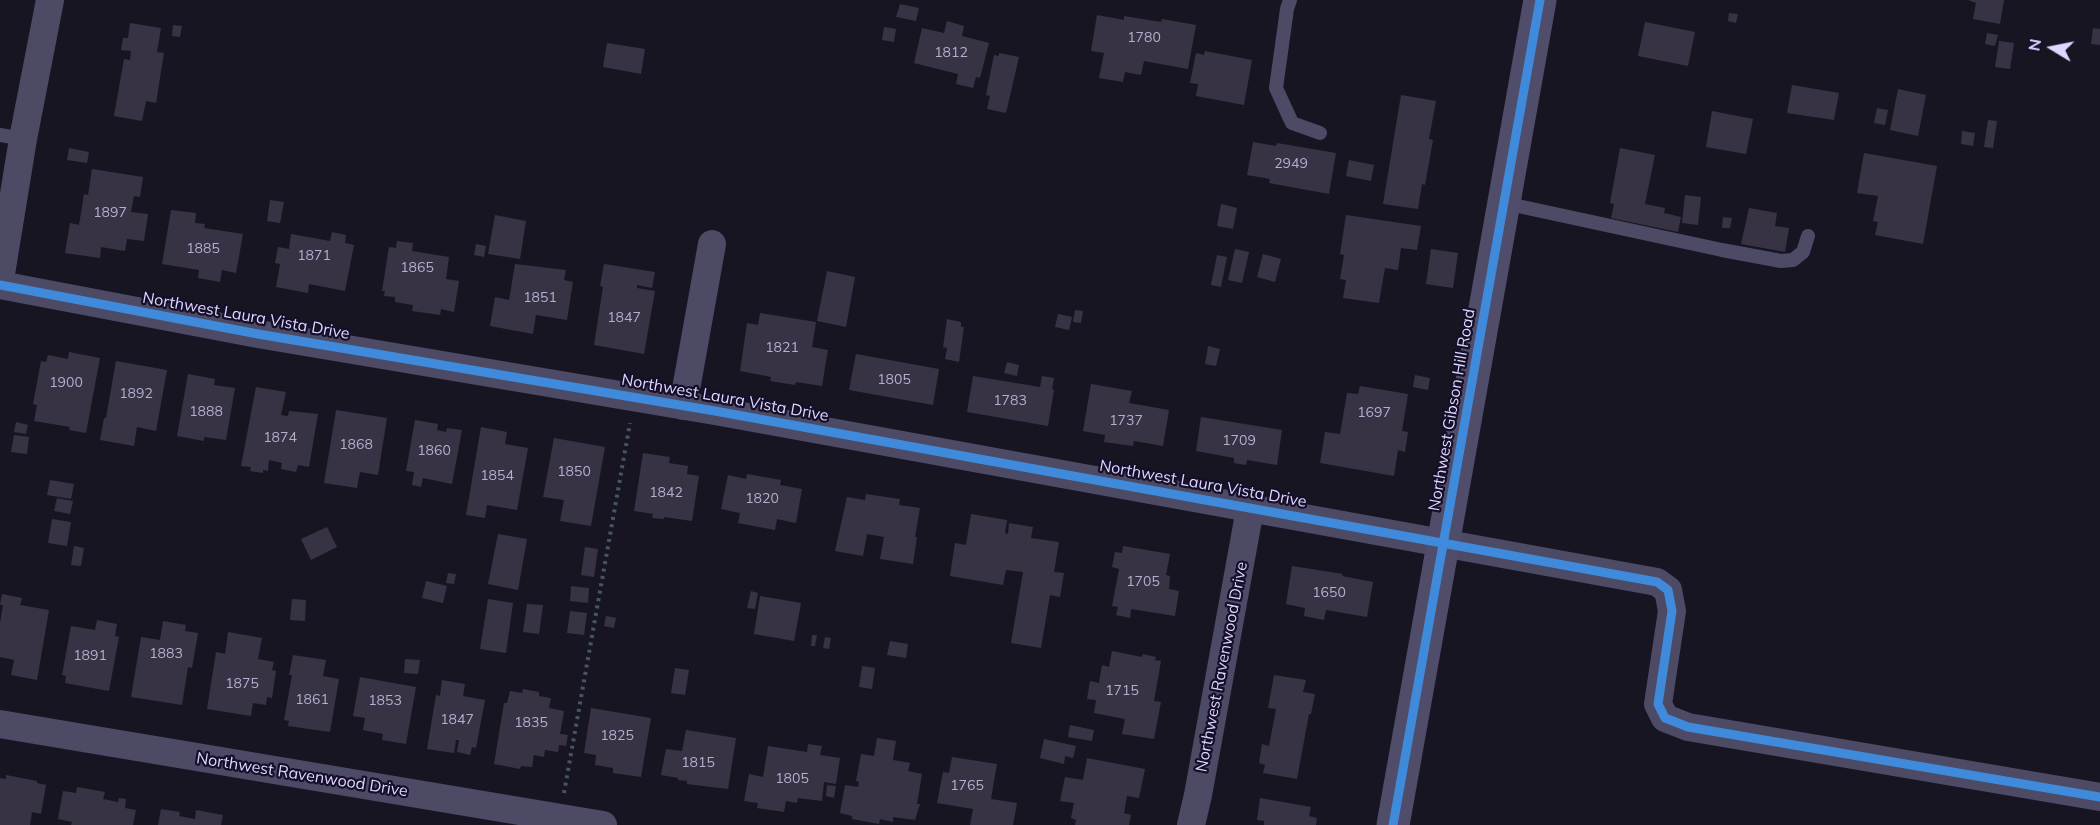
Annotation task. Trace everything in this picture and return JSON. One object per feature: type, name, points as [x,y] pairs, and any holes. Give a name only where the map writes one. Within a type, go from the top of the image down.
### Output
[{"type":"main road","name":"Northwest Gibson Hill Road","points":[[1393,825],[1540,0]]},
{"type":"street","points":[[0,280],[12,137],[50,0]]},
{"type":"street","points":[[683,405],[712,244]]},
{"type":"street","name":"Northwest Laura Vista Drive","points":[[0,285],[258,334],[683,405],[1658,582],[1668,590],[1672,611],[1658,704],[1665,718],[1688,727],[2100,797]]},
{"type":"street","name":"Northwest Ravenwood Drive","points":[[1191,825],[1250,509]]},
{"type":"street","name":"Northwest Ravenwood Drive","points":[[0,724],[603,825]]},
{"type":"lane","points":[[1290,0],[1276,88],[1292,123],[1320,134]]},
{"type":"lane","points":[[1504,202],[1781,261],[1793,260],[1803,252],[1808,236]]},
{"type":"path","points":[[560,818],[635,397]]},
{"type":"building","points":[[1968,0],[2004,0],[2000,24],[1973,19],[1976,3]]},
{"type":"building","points":[[900,4],[919,8],[916,21],[896,17]]},
{"type":"building","points":[[1729,13],[1738,14],[1736,23],[1728,21]]},
{"type":"building","points":[[1097,15],[1124,20],[1124,16],[1161,22],[1162,19],[1196,25],[1188,69],[1144,61],[1141,75],[1125,72],[1123,82],[1099,78],[1104,53],[1091,51]]},
{"type":"building","points":[[947,21],[964,26],[962,36],[989,43],[980,78],[976,77],[973,88],[956,84],[958,74],[914,63],[922,28],[944,33]]},
{"type":"building","points":[[1645,22],[1695,32],[1688,66],[1638,56]]},
{"type":"building","points":[[130,23],[161,28],[157,52],[164,53],[156,103],[146,101],[142,121],[114,116],[124,59],[130,60],[131,51],[121,50],[123,38],[128,38]]},
{"type":"building","points":[[173,25],[182,26],[180,37],[172,36]]},
{"type":"building","points":[[884,27],[896,29],[894,42],[882,40]]},
{"type":"building","points":[[2093,28],[2100,29],[2100,45],[2091,44]]},
{"type":"building","points":[[1987,33],[1998,35],[1995,46],[1985,44]]},
{"type":"building","points":[[1999,41],[2014,43],[2010,69],[1995,67]]},
{"type":"building","points":[[607,43],[645,49],[641,74],[603,67]]},
{"type":"building","points":[[1205,51],[1252,60],[1244,105],[1196,96],[1198,84],[1190,83],[1196,53],[1204,55]]},
{"type":"building","points":[[999,53],[1019,57],[1006,113],[987,109],[990,96],[986,95],[994,55],[999,56]]},
{"type":"building","points":[[1792,85],[1839,93],[1834,120],[1787,113]]},
{"type":"building","points":[[1898,89],[1926,95],[1918,136],[1890,130]]},
{"type":"building","points":[[1401,95],[1436,101],[1429,139],[1433,140],[1418,209],[1383,204]]},
{"type":"building","points":[[1877,108],[1888,110],[1885,125],[1874,123]]},
{"type":"building","points":[[1712,111],[1753,119],[1746,154],[1706,147]]},
{"type":"building","points":[[1988,120],[1997,121],[1993,148],[1984,147]]},
{"type":"building","points":[[1962,131],[1975,133],[1973,146],[1961,144]]},
{"type":"building","points":[[1253,142],[1276,146],[1277,143],[1336,153],[1329,194],[1269,183],[1270,179],[1247,175]]},
{"type":"building","points":[[69,148],[89,152],[87,163],[67,160]]},
{"type":"building","points":[[1620,148],[1655,155],[1645,204],[1665,208],[1664,213],[1681,217],[1678,232],[1611,218],[1614,204],[1610,203]]},
{"type":"building","points":[[1864,153],[1937,166],[1923,244],[1875,235],[1878,222],[1873,221],[1878,196],[1857,193]]},
{"type":"building","points":[[1349,160],[1374,165],[1371,181],[1346,176]]},
{"type":"building","points":[[92,169],[143,177],[140,197],[134,196],[131,212],[148,214],[144,241],[127,239],[125,251],[101,247],[100,258],[65,253],[70,223],[79,225],[84,194],[88,195]]},
{"type":"building","points":[[1685,195],[1701,197],[1698,225],[1682,223]]},
{"type":"building","points":[[270,200],[284,202],[280,223],[267,221]]},
{"type":"building","points":[[1221,204],[1237,208],[1233,229],[1217,226]]},
{"type":"building","points":[[1749,208],[1777,213],[1775,226],[1789,228],[1785,252],[1741,244]]},
{"type":"building","points":[[171,210],[196,213],[195,223],[205,224],[204,228],[243,234],[236,273],[222,270],[220,282],[198,278],[199,270],[162,264]]},
{"type":"building","points":[[495,215],[526,221],[520,259],[488,254]]},
{"type":"building","points":[[1346,215],[1421,226],[1417,250],[1401,248],[1398,270],[1385,268],[1379,303],[1343,298],[1346,280],[1340,279],[1344,255],[1340,254]]},
{"type":"building","points":[[1723,217],[1732,218],[1730,228],[1722,228]]},
{"type":"building","points":[[332,232],[346,235],[345,243],[354,245],[345,291],[309,284],[308,293],[276,287],[280,264],[275,263],[278,247],[289,249],[291,234],[330,241]]},
{"type":"building","points":[[397,241],[413,243],[412,251],[449,257],[446,279],[459,281],[454,312],[441,309],[440,315],[412,311],[413,305],[395,302],[395,297],[384,296],[385,291],[382,291],[389,247],[396,248]]},
{"type":"building","points":[[476,244],[486,246],[484,257],[474,255]]},
{"type":"building","points":[[1235,249],[1249,252],[1242,283],[1228,280]]},
{"type":"building","points":[[1431,249],[1458,253],[1453,288],[1426,284]]},
{"type":"building","points":[[1263,254],[1281,259],[1275,282],[1257,277]]},
{"type":"building","points":[[1217,255],[1227,257],[1221,287],[1211,285]]},
{"type":"building","points":[[515,264],[566,270],[564,280],[573,282],[567,320],[536,315],[533,334],[490,326],[495,297],[509,300]]},
{"type":"building","points":[[604,264],[655,272],[652,288],[637,285],[637,288],[655,291],[644,354],[594,345],[603,287],[600,286]]},
{"type":"building","points":[[827,271],[855,277],[846,327],[817,321]]},
{"type":"building","points":[[1075,310],[1083,311],[1081,323],[1073,322]]},
{"type":"building","points":[[760,313],[816,322],[812,347],[828,350],[822,386],[770,381],[771,377],[740,371],[747,323],[758,325]]},
{"type":"building","points":[[1058,314],[1072,317],[1069,330],[1055,327]]},
{"type":"building","points":[[947,319],[961,322],[961,327],[964,327],[959,362],[945,359],[947,348],[943,347]]},
{"type":"building","points":[[1208,346],[1220,349],[1216,366],[1205,364]]},
{"type":"building","points":[[69,352],[100,358],[86,433],[69,430],[70,427],[34,421],[37,405],[33,404],[41,361],[46,362],[48,355],[68,359]]},
{"type":"building","points":[[856,354],[939,369],[933,405],[849,390]]},
{"type":"building","points":[[116,361],[167,370],[156,431],[137,427],[134,446],[100,440]]},
{"type":"building","points":[[1007,362],[1019,365],[1017,376],[1004,373]]},
{"type":"building","points":[[188,374],[215,379],[214,385],[235,388],[226,440],[204,437],[204,441],[177,436]]},
{"type":"building","points":[[1415,375],[1430,378],[1428,390],[1413,387]]},
{"type":"building","points":[[973,376],[1040,387],[1042,376],[1054,378],[1048,426],[967,412]]},
{"type":"building","points":[[1091,384],[1132,391],[1129,403],[1169,410],[1163,446],[1134,441],[1133,446],[1104,442],[1105,435],[1083,431]]},
{"type":"building","points":[[1360,386],[1408,394],[1402,431],[1408,432],[1405,452],[1398,450],[1394,476],[1320,463],[1325,432],[1340,434],[1347,393],[1358,394]]},
{"type":"building","points":[[256,387],[286,392],[281,415],[288,416],[289,411],[318,414],[309,467],[298,465],[296,472],[281,469],[282,463],[269,460],[268,471],[263,470],[263,473],[250,471],[251,467],[241,466]]},
{"type":"building","points":[[336,410],[387,418],[378,475],[360,472],[357,488],[324,483]]},
{"type":"building","points":[[1201,417],[1282,430],[1277,465],[1247,460],[1246,465],[1234,463],[1234,458],[1196,451]]},
{"type":"building","points":[[415,420],[438,424],[437,430],[446,432],[447,428],[462,430],[452,484],[423,478],[421,487],[412,485],[414,472],[406,471]]},
{"type":"building","points":[[16,422],[28,425],[26,434],[14,432]]},
{"type":"building","points":[[481,427],[507,432],[505,444],[528,448],[517,510],[487,505],[485,518],[466,515]]},
{"type":"building","points":[[14,435],[29,437],[27,454],[11,452]]},
{"type":"building","points":[[554,438],[605,447],[591,526],[560,521],[564,500],[543,497]]},
{"type":"building","points":[[643,453],[670,457],[669,463],[688,466],[687,474],[699,476],[692,521],[664,517],[664,519],[652,518],[653,514],[634,511]]},
{"type":"building","points":[[747,474],[781,480],[780,485],[802,489],[796,523],[777,519],[775,530],[738,523],[740,513],[721,509],[728,475],[746,479]]},
{"type":"building","points":[[50,480],[74,484],[71,499],[47,495]]},
{"type":"building","points":[[866,494],[900,499],[899,505],[920,508],[913,564],[880,559],[884,537],[867,534],[863,556],[835,551],[847,497],[865,500]]},
{"type":"building","points":[[57,498],[73,501],[70,514],[54,511]]},
{"type":"building","points":[[971,514],[1007,520],[1005,533],[1008,534],[1009,523],[1033,527],[1031,538],[1059,542],[1054,572],[1064,573],[1060,597],[1050,595],[1041,648],[1011,643],[1023,572],[1006,570],[1003,585],[950,576],[955,543],[966,545]]},
{"type":"building","points":[[52,519],[71,522],[67,546],[48,543]]},
{"type":"building","points":[[327,527],[337,547],[311,560],[301,539]]},
{"type":"building","points":[[498,534],[527,539],[518,590],[488,584]]},
{"type":"building","points":[[74,546],[84,548],[81,566],[71,565]]},
{"type":"building","points":[[1123,546],[1170,554],[1166,575],[1170,576],[1169,589],[1179,591],[1175,616],[1131,609],[1130,618],[1116,615],[1118,607],[1112,606],[1119,569],[1112,567],[1115,552],[1122,553]]},
{"type":"building","points":[[585,547],[598,549],[594,577],[581,575]]},
{"type":"building","points":[[1292,566],[1343,574],[1342,576],[1373,582],[1367,617],[1326,610],[1324,620],[1304,616],[1305,608],[1286,604]]},
{"type":"building","points":[[448,573],[456,574],[454,584],[446,583]]},
{"type":"building","points":[[426,581],[447,586],[443,603],[422,598]]},
{"type":"building","points":[[571,586],[589,588],[588,603],[570,601]]},
{"type":"building","points":[[751,591],[758,593],[755,609],[747,608]]},
{"type":"building","points":[[2,594],[22,598],[20,605],[49,610],[37,680],[11,675],[14,660],[0,657]]},
{"type":"building","points":[[760,596],[801,603],[794,641],[754,634]]},
{"type":"building","points":[[292,599],[306,600],[305,621],[290,620]]},
{"type":"building","points":[[488,599],[513,603],[506,653],[480,649]]},
{"type":"building","points":[[527,604],[543,605],[539,634],[523,632]]},
{"type":"building","points":[[570,611],[587,613],[584,635],[567,633]]},
{"type":"building","points":[[606,616],[616,618],[614,628],[604,626]]},
{"type":"building","points":[[97,620],[117,624],[115,636],[119,637],[109,691],[65,683],[66,676],[62,675],[71,626],[95,630]]},
{"type":"building","points":[[163,621],[186,625],[185,631],[198,633],[192,668],[188,667],[182,705],[131,697],[141,637],[160,640]]},
{"type":"building","points":[[228,632],[262,638],[258,659],[274,662],[272,670],[276,671],[272,698],[267,697],[266,705],[253,703],[251,716],[207,709],[216,652],[225,654]]},
{"type":"building","points":[[812,635],[817,635],[815,646],[811,646]]},
{"type":"building","points":[[825,637],[831,638],[829,649],[823,648]]},
{"type":"building","points":[[890,641],[908,644],[906,658],[887,655]]},
{"type":"building","points":[[1112,651],[1142,657],[1143,654],[1156,657],[1155,660],[1161,661],[1154,701],[1161,702],[1154,739],[1122,734],[1125,719],[1094,713],[1096,700],[1087,699],[1090,681],[1099,683],[1102,665],[1109,667]]},
{"type":"building","points":[[293,655],[326,660],[323,676],[339,679],[330,732],[288,726],[289,721],[284,720]]},
{"type":"building","points":[[405,659],[420,660],[418,674],[404,673]]},
{"type":"building","points":[[862,666],[875,668],[872,689],[859,687]]},
{"type":"building","points":[[675,668],[689,670],[685,695],[671,693]]},
{"type":"building","points":[[1274,675],[1306,680],[1303,692],[1315,694],[1297,779],[1263,773],[1265,765],[1259,763],[1262,744],[1269,746],[1276,709],[1268,708]]},
{"type":"building","points":[[360,677],[416,687],[406,744],[382,740],[383,734],[363,730],[365,718],[353,716]]},
{"type":"building","points":[[442,680],[465,684],[463,696],[485,700],[476,748],[472,747],[470,755],[457,752],[459,740],[456,740],[454,753],[427,749],[436,695],[440,696]]},
{"type":"building","points":[[523,689],[539,692],[539,696],[551,698],[549,708],[564,711],[560,734],[568,735],[566,746],[559,745],[558,752],[545,750],[544,757],[534,755],[532,767],[521,766],[520,769],[494,764],[504,703],[507,703],[510,691],[522,693]]},
{"type":"building","points":[[591,708],[651,718],[641,777],[613,773],[613,768],[595,765],[596,755],[584,753]]},
{"type":"building","points":[[1070,725],[1094,730],[1092,741],[1068,737]]},
{"type":"building","points":[[686,730],[736,738],[728,789],[687,784],[687,781],[661,775],[666,749],[682,751]]},
{"type":"building","points":[[877,738],[896,741],[893,760],[910,763],[908,771],[922,774],[917,804],[920,804],[915,820],[893,817],[893,822],[880,819],[879,824],[852,819],[852,816],[840,813],[845,785],[858,787],[859,782],[856,781],[861,754],[874,756]]},
{"type":"building","points":[[1044,739],[1076,746],[1073,758],[1065,756],[1064,764],[1040,758]]},
{"type":"building","points":[[808,744],[822,746],[820,755],[840,758],[836,784],[824,782],[822,801],[798,798],[797,803],[786,801],[784,812],[757,808],[758,803],[744,801],[749,774],[763,777],[768,746],[807,752]]},
{"type":"building","points":[[952,757],[997,764],[991,799],[1017,803],[1013,825],[970,825],[973,809],[937,803],[943,772],[949,773]]},
{"type":"building","points":[[1087,758],[1145,769],[1139,798],[1127,796],[1124,813],[1131,815],[1129,825],[1075,825],[1076,820],[1071,818],[1074,803],[1060,801],[1065,777],[1083,780]]},
{"type":"building","points":[[6,775],[46,785],[41,814],[32,812],[30,825],[0,825],[0,778],[6,779]]},
{"type":"building","points":[[827,785],[836,786],[834,798],[826,796]]},
{"type":"building","points":[[77,787],[105,792],[103,799],[118,802],[119,798],[126,799],[125,808],[136,810],[133,825],[71,825],[72,822],[58,819],[63,791],[76,793]]},
{"type":"building","points":[[1260,798],[1311,807],[1309,816],[1317,818],[1316,825],[1264,825],[1264,821],[1257,820]]},
{"type":"building","points":[[161,809],[180,812],[179,816],[195,819],[196,810],[223,815],[221,825],[158,825]]},
{"type":"cycle path","points":[[1393,825],[1540,0]]},
{"type":"cycle path","points":[[0,285],[258,334],[715,411],[1657,582],[1668,590],[1672,611],[1658,704],[1665,718],[1688,727],[2100,797]]}]
